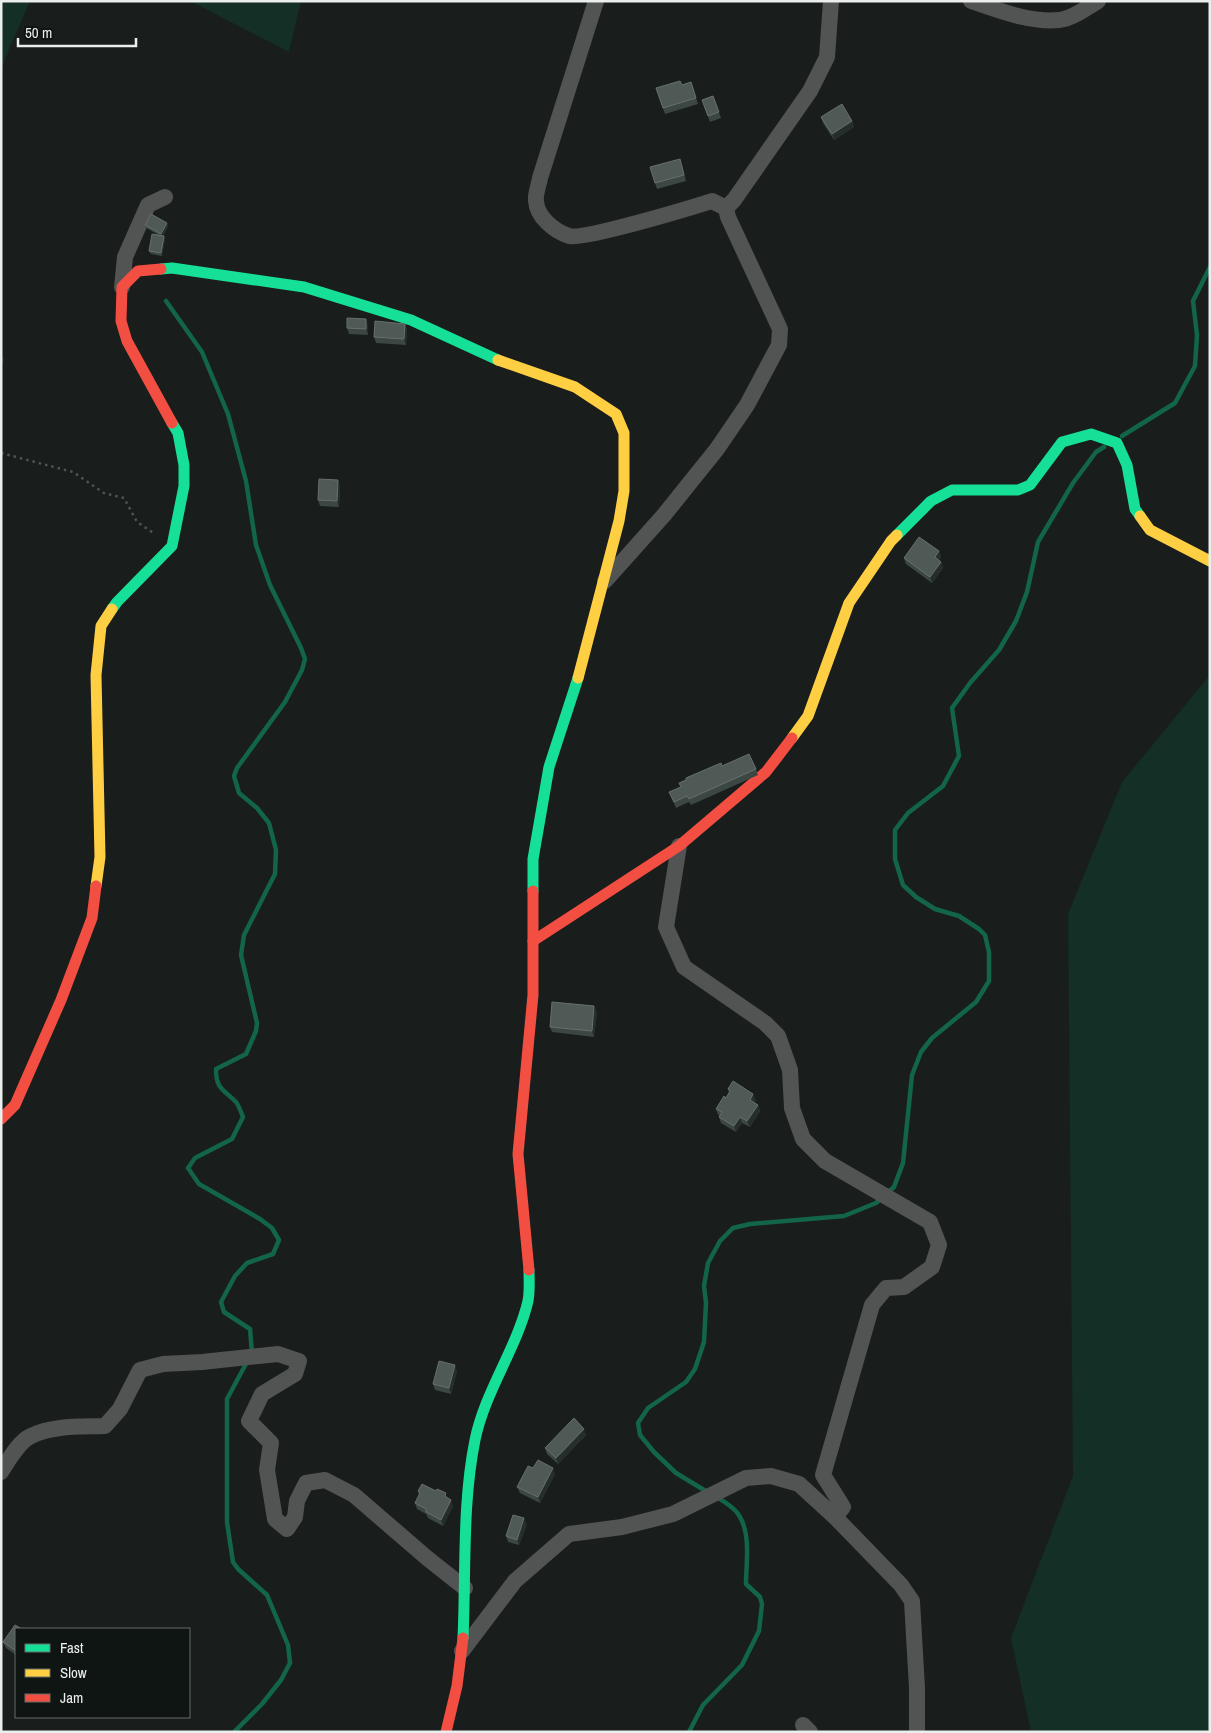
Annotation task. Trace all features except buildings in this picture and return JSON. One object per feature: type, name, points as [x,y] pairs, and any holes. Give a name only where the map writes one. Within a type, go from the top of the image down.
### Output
[{"type":"street","points":[[596,1],[540,178],[536,201],[542,216],[554,229],[571,237],[595,233],[712,202],[726,208]]},
{"type":"street","points":[[726,208],[734,200],[810,92],[826,57],[831,1]]},
{"type":"street","points":[[971,1],[1024,18],[1060,20],[1098,1]]},
{"type":"street","points":[[1,1119],[15,1105],[40,1051],[92,918],[100,857],[96,675],[101,626],[117,602],[172,546],[184,486],[184,465],[178,433],[127,341],[121,321],[125,257],[148,205],[165,197]]},
{"type":"street","points":[[603,584],[664,515],[717,449],[747,406],[779,345],[780,329],[728,217],[726,208]]},
{"type":"street","points":[[122,287],[138,271],[172,268],[304,287],[411,320],[486,356],[575,387],[616,414],[624,433],[624,491],[620,521],[582,662],[549,767],[532,859],[533,995],[518,1154],[529,1269],[528,1300],[516,1334],[489,1395],[476,1439],[467,1499],[462,1651],[457,1686],[446,1732]]},
{"type":"street","points":[[533,941],[679,846],[766,772],[808,716],[849,603],[891,541],[931,501],[952,490],[1018,490],[1030,485],[1062,442],[1091,434],[1117,443],[1127,465],[1135,509],[1150,530],[1210,561]]},
{"type":"street","points":[[679,846],[666,927],[684,967],[765,1022],[778,1036],[790,1070],[792,1108],[803,1139],[825,1160],[930,1222],[939,1244],[932,1267],[904,1287],[886,1288],[872,1305],[823,1475],[843,1507],[835,1517]]},
{"type":"street","points":[[1,1472],[10,1456],[30,1436],[58,1428],[105,1426],[120,1409],[140,1370],[163,1364],[278,1354],[298,1361],[295,1374],[262,1394],[249,1421],[271,1443],[267,1470],[275,1519],[287,1529],[294,1517],[297,1501],[306,1483],[325,1480],[354,1495],[465,1588]]},
{"type":"street","points":[[462,1651],[515,1581],[569,1534],[622,1527],[673,1514],[746,1478],[772,1476],[799,1484],[835,1517],[900,1585],[912,1601],[917,1688],[917,1732]]},
{"type":"path","points":[[1,453],[73,472],[104,493],[124,498],[137,522],[172,546]]},
{"type":"green space","points":[[1,1],[30,1],[1,70]]},
{"type":"green space","points":[[190,1],[301,1],[289,52]]},
{"type":"green space","points":[[1210,675],[1210,1732],[1031,1732],[1011,1638],[1073,1476],[1068,914],[1122,782]]},
{"type":"waterway","points":[[1122,436],[1175,403],[1195,366],[1197,335],[1193,301],[1210,267]]},
{"type":"waterway","points":[[166,301],[202,352],[228,414],[246,481],[256,545],[270,585],[305,659],[302,670],[285,702],[237,768],[234,776],[239,793],[257,808],[269,823],[276,850],[275,874],[244,935],[241,955],[257,1023],[256,1031],[246,1054],[216,1069],[219,1085],[236,1102],[243,1117],[232,1139],[195,1158],[188,1168],[199,1184],[260,1219],[272,1228],[279,1240],[273,1254],[247,1263],[235,1276],[221,1302],[224,1312],[250,1329],[252,1353]]},
{"type":"waterway","points":[[709,1493],[676,1473],[654,1452],[640,1435],[638,1423],[648,1408],[686,1382],[695,1369],[704,1342],[706,1303],[704,1286],[708,1263],[720,1241],[733,1228],[750,1224],[844,1216],[876,1203],[894,1187],[903,1163],[912,1075],[921,1052],[932,1038],[976,1002],[989,981],[989,952],[985,935],[959,916],[935,909],[916,897],[903,885],[895,859],[895,830],[908,813],[943,786],[959,756],[952,708],[970,683],[999,650],[1016,621],[1027,592],[1038,542],[1073,483],[1096,452],[1104,447]]},
{"type":"waterway","points":[[234,1732],[262,1704],[281,1680],[290,1663],[288,1645],[267,1595],[238,1569],[233,1562],[227,1522],[227,1399],[248,1360]]},
{"type":"waterway","points":[[689,1732],[703,1705],[742,1665],[759,1631],[762,1604],[760,1597],[746,1584],[746,1533],[736,1511],[716,1497]]},
{"type":"traffic: fast","points":[[161,269],[172,268],[304,287],[411,320],[498,360]]},
{"type":"traffic: fast","points":[[112,609],[172,546],[184,486],[184,465],[178,433],[172,423]]},
{"type":"traffic: fast","points":[[897,535],[931,501],[952,490],[1018,490],[1030,485],[1062,442],[1091,434],[1117,443],[1127,465],[1135,509],[1140,516]]},
{"type":"traffic: fast","points":[[533,891],[533,859],[549,767],[578,678]]},
{"type":"traffic: fast","points":[[463,1638],[466,1513],[475,1440],[486,1404],[523,1318],[529,1297],[529,1270]]},
{"type":"traffic: slow","points":[[498,360],[575,387],[616,414],[624,433],[624,491],[619,521],[578,678]]},
{"type":"traffic: slow","points":[[1140,516],[1150,530],[1210,561]]},
{"type":"traffic: slow","points":[[792,738],[808,716],[849,603],[897,535]]},
{"type":"traffic: slow","points":[[96,886],[100,857],[96,675],[101,626],[112,609]]},
{"type":"traffic: jam","points":[[161,269],[138,271],[122,287],[121,321],[127,341],[172,423]]},
{"type":"traffic: jam","points":[[533,941],[679,846],[766,772],[792,738]]},
{"type":"traffic: jam","points":[[1,1119],[15,1105],[61,1000],[92,918],[96,886]]},
{"type":"traffic: jam","points":[[529,1270],[518,1154],[533,995],[533,891]]},
{"type":"traffic: jam","points":[[446,1732],[457,1686],[463,1638]]}]
